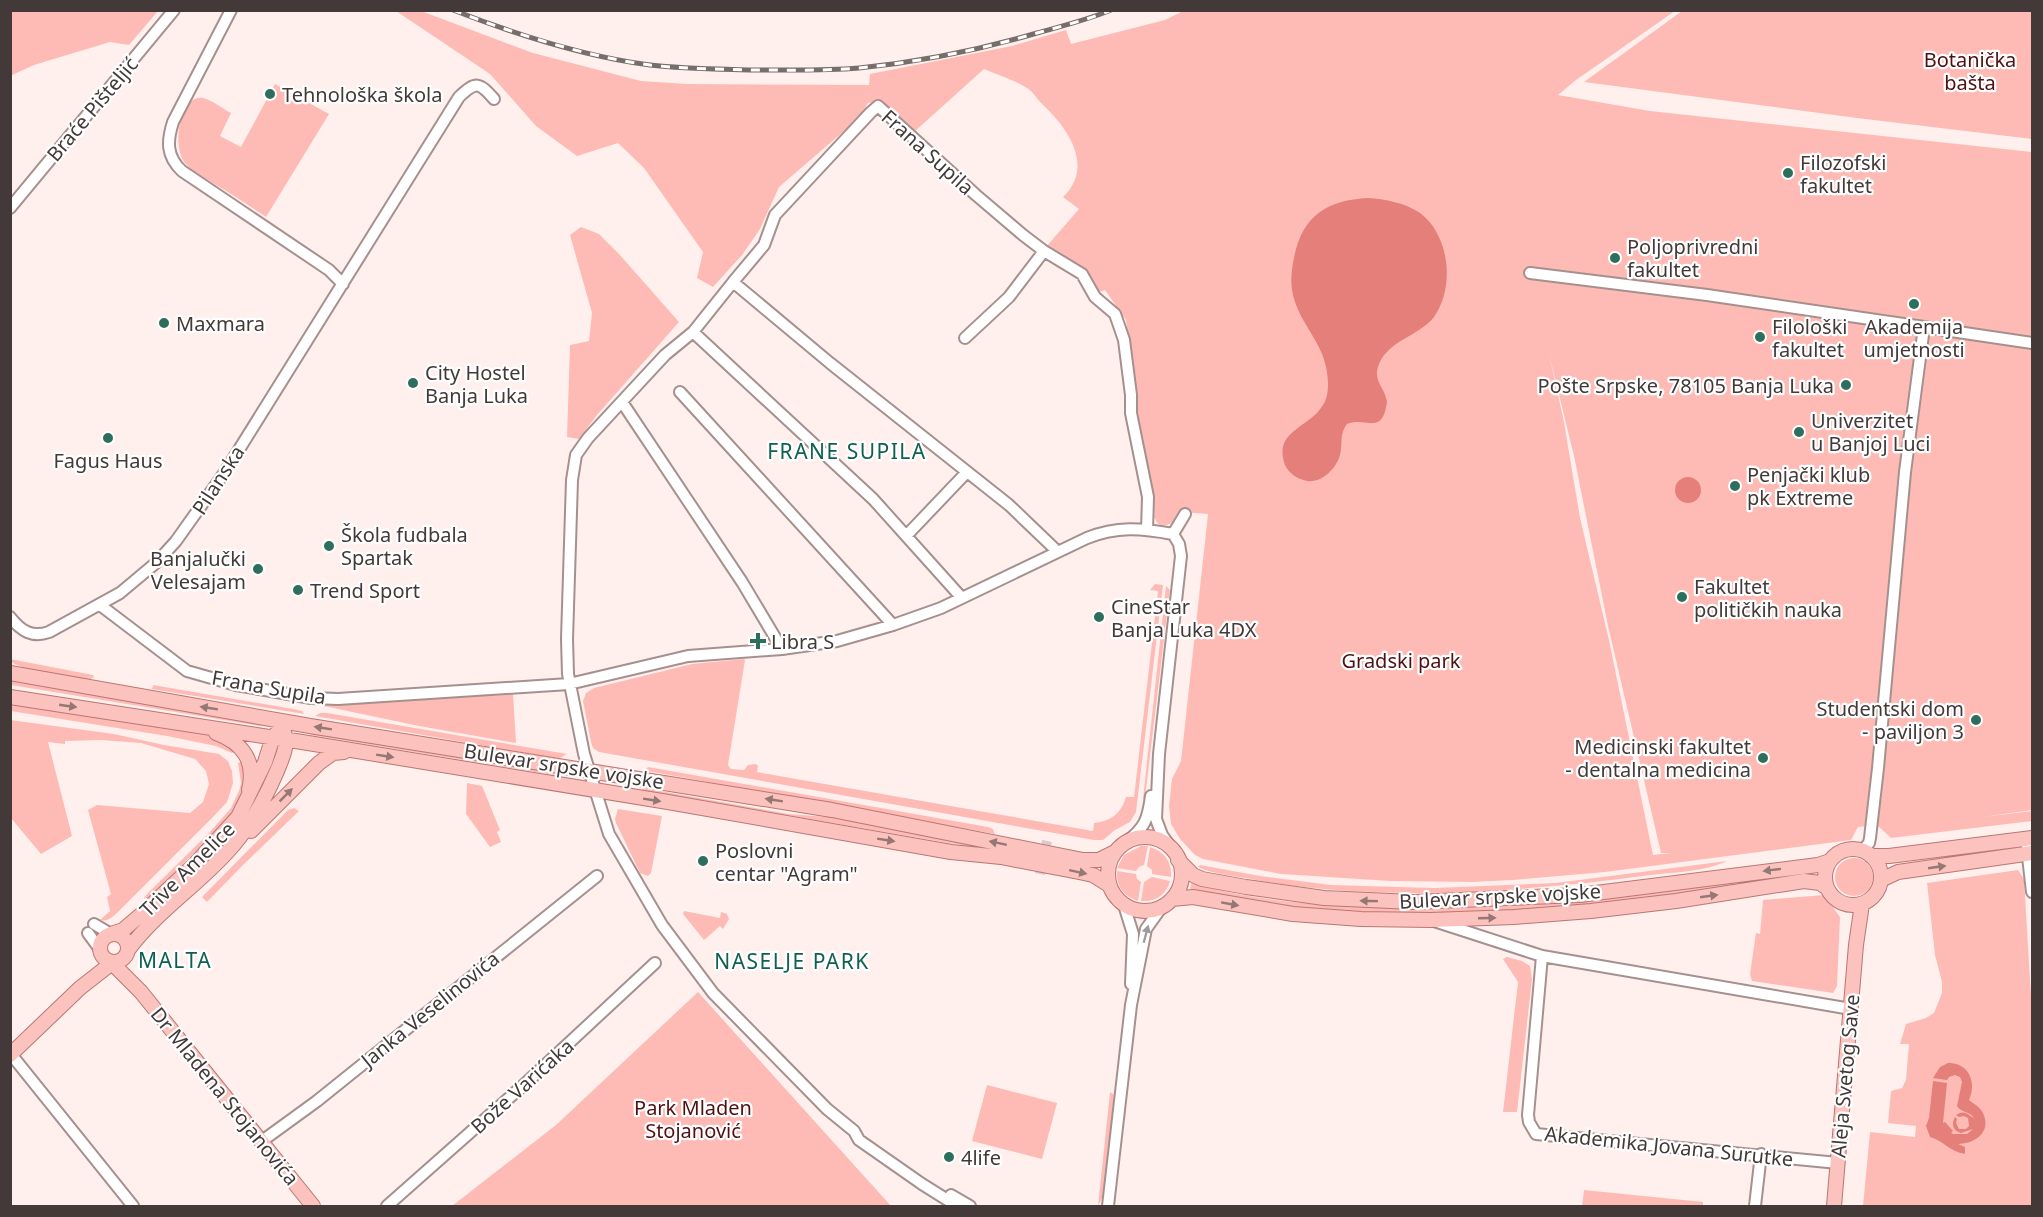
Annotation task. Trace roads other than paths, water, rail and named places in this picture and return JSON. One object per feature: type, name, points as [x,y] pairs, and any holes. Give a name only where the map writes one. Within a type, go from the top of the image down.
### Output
[{"type":"main road","name":"Bulevar srpske vojske","points":[[10,673],[300,724],[883,819],[1083,860],[1099,860],[1115,852],[1126,842],[1150,838],[1167,845],[1192,875],[1246,887],[1324,898],[1413,902],[1580,895],[1818,865],[1830,861]]},
{"type":"main road","name":"Bulevar srpske vojske","points":[[10,697],[280,735],[353,752],[594,790],[951,852],[1042,864],[1093,875],[1109,885],[1117,899],[1124,905],[1139,911],[1193,897],[1293,914],[1361,919],[1431,920],[1591,911],[1686,900],[1804,881],[1820,883],[1827,888]]},
{"type":"main road","points":[[267,717],[278,723],[280,735]]},
{"type":"main road","points":[[186,723],[225,736],[244,752],[250,768],[251,781],[245,805]]},
{"type":"main road","points":[[280,735],[290,725],[300,724]]},
{"type":"main road","name":"Trive Amelice","points":[[111,934],[129,926],[195,864],[226,831],[245,805],[280,735]]},
{"type":"main road","name":"Trive Amelice","points":[[11,1054],[80,988],[122,957],[154,921],[229,850],[258,810],[279,766],[280,735]]},
{"type":"main road","points":[[229,850],[328,756],[333,753],[353,752]]},
{"type":"main road","points":[[1867,853],[1879,867],[1881,880],[1875,895],[1857,904],[1837,900],[1827,888],[1825,874],[1830,861],[1847,850],[1889,856],[2029,838]]},
{"type":"main road","points":[[1109,885],[1108,868],[1115,852]]},
{"type":"main road","points":[[1881,880],[1898,872],[2030,853]]},
{"type":"main road","points":[[1167,904],[1181,880],[1181,869],[1176,856]]},
{"type":"main road","name":"Aleja Svetog Save","points":[[1834,1206],[1856,945],[1857,904]]},
{"type":"main road","points":[[111,934],[123,937],[127,943],[122,957],[103,958],[99,948],[103,939],[111,934]]},
{"type":"main road","name":"Trive Amelice","points":[[80,988],[93,969],[99,948]]},
{"type":"main road","name":"Dr Mladena Stojanovića","points":[[122,957],[136,985],[314,1206]]},
{"type":"street","name":"Braće Pišteljić","points":[[10,208],[174,10]]},
{"type":"street","points":[[231,10],[173,122],[169,140],[171,158],[182,171],[329,270],[343,284]]},
{"type":"street","name":"Pilanska","points":[[10,617],[17,626],[31,634],[42,635],[49,632],[100,605],[127,587],[176,541],[225,472],[459,97],[472,86],[478,85],[483,86],[494,99]]},
{"type":"street","name":"Frana Supila","points":[[100,605],[187,671],[236,685],[300,696],[338,699],[569,684],[688,656],[782,649],[837,641],[941,608],[1057,551],[1106,530],[1147,530],[1148,497],[1131,413],[1131,395],[1120,327],[1115,314],[1095,297],[1082,274],[1044,251],[976,195],[878,106],[775,215],[764,245],[693,332],[665,355],[588,438],[576,455],[572,480],[567,639],[569,684],[581,744],[609,834],[618,852],[676,945],[720,1001],[827,1109],[854,1131]]},
{"type":"street","points":[[965,338],[1009,297],[1044,251]]},
{"type":"street","points":[[1530,273],[1707,295],[2032,342]]},
{"type":"street","points":[[733,282],[830,363],[1009,505],[1057,551]]},
{"type":"street","points":[[1867,853],[1878,768],[1904,483],[1924,327]]},
{"type":"street","points":[[693,332],[873,500],[961,597]]},
{"type":"street","points":[[680,392],[893,625]]},
{"type":"street","points":[[622,402],[742,582],[782,649]]},
{"type":"street","points":[[906,536],[967,472]]},
{"type":"street","points":[[1173,534],[1185,514]]},
{"type":"street","points":[[1147,530],[1173,534]]},
{"type":"street","points":[[1173,534],[1179,544],[1181,556],[1159,754],[1156,819],[1162,835],[1176,856]]},
{"type":"street","points":[[1126,842],[1136,835],[1145,823],[1159,754]]},
{"type":"street","points":[[2029,838],[2032,892]]},
{"type":"street","name":"Janka Veselinovića","points":[[262,1141],[317,1101],[597,876]]},
{"type":"street","points":[[1108,1204],[1131,1005],[1146,929],[1167,904]]},
{"type":"street","points":[[1124,905],[1133,934],[1131,1005]]},
{"type":"street","points":[[1431,920],[1542,956],[1851,1009]]},
{"type":"street","points":[[99,948],[91,928],[111,934]]},
{"type":"street","name":"Akademika Jovana Surutke","points":[[1542,956],[1528,1115],[1536,1134],[1838,1163]]},
{"type":"street","name":"Bože Varićaka","points":[[387,1206],[527,1082],[655,963]]},
{"type":"street","points":[[11,1054],[133,1206]]},
{"type":"street","points":[[854,1131],[859,1140],[922,1185],[957,1206]]},
{"type":"street","points":[[854,1131],[861,1132],[970,1206]]},
{"type":"street","points":[[1755,1206],[1761,1154]]},
{"type":"tunnel","points":[[1040,874],[1047,841]]},
{"type":"railway","points":[[453,10],[550,43],[626,61],[689,68],[754,70],[833,70],[949,55],[1084,20],[1111,10]]},
{"type":"place","name":"Tehnološka škola","points":[[270,94]]},
{"type":"place","name":"Filozofski fakultet","points":[[1788,173]]},
{"type":"place","name":"Poljoprivredni fakultet","points":[[1615,258]]},
{"type":"place","name":"Akademija umjetnosti","points":[[1914,304]]},
{"type":"place","name":"Maxmara","points":[[164,323]]},
{"type":"place","name":"Filološki fakultet","points":[[1760,337]]},
{"type":"place","name":"City Hostel Banja Luka","points":[[413,383]]},
{"type":"place","name":"Pošte Srpske, 78105 Banja Luka","points":[[1846,385]]},
{"type":"place","name":"Univerzitet u Banjoj Luci","points":[[1799,432]]},
{"type":"place","name":"Fagus Haus","points":[[108,438]]},
{"type":"place","name":"Penjački klub pk Extreme","points":[[1735,486]]},
{"type":"place","name":"Škola fudbala Spartak","points":[[329,546]]},
{"type":"place","name":"Banjalučki Velesajam","points":[[258,569]]},
{"type":"place","name":"Trend Sport","points":[[298,590]]},
{"type":"place","name":"Fakultet političkih nauka","points":[[1682,597]]},
{"type":"place","name":"CineStar Banja Luka 4DX","points":[[1099,617]]},
{"type":"place","name":"Libra S","points":[[758,641]]},
{"type":"place","name":"Studentski dom - paviljon 3","points":[[1976,720]]},
{"type":"place","name":"Medicinski fakultet - dentalna medicina","points":[[1763,758]]},
{"type":"place","name":"Poslovni centar \"Agram\"","points":[[703,861]]},
{"type":"place","name":"4life","points":[[949,1157]]},
{"type":"district","name":"FRANE SUPILA","points":[[847,451]]},
{"type":"district","name":"MALTA","points":[[175,960]]},
{"type":"district","name":"NASELJE PARK","points":[[792,961]]},
{"type":"park label","name":"Botanička bašta","points":[[1970,70]]},
{"type":"park label","name":"Gradski park","points":[[1401,660]]},
{"type":"park label","name":"Park Mladen Stojanović","points":[[693,1118]]}]
